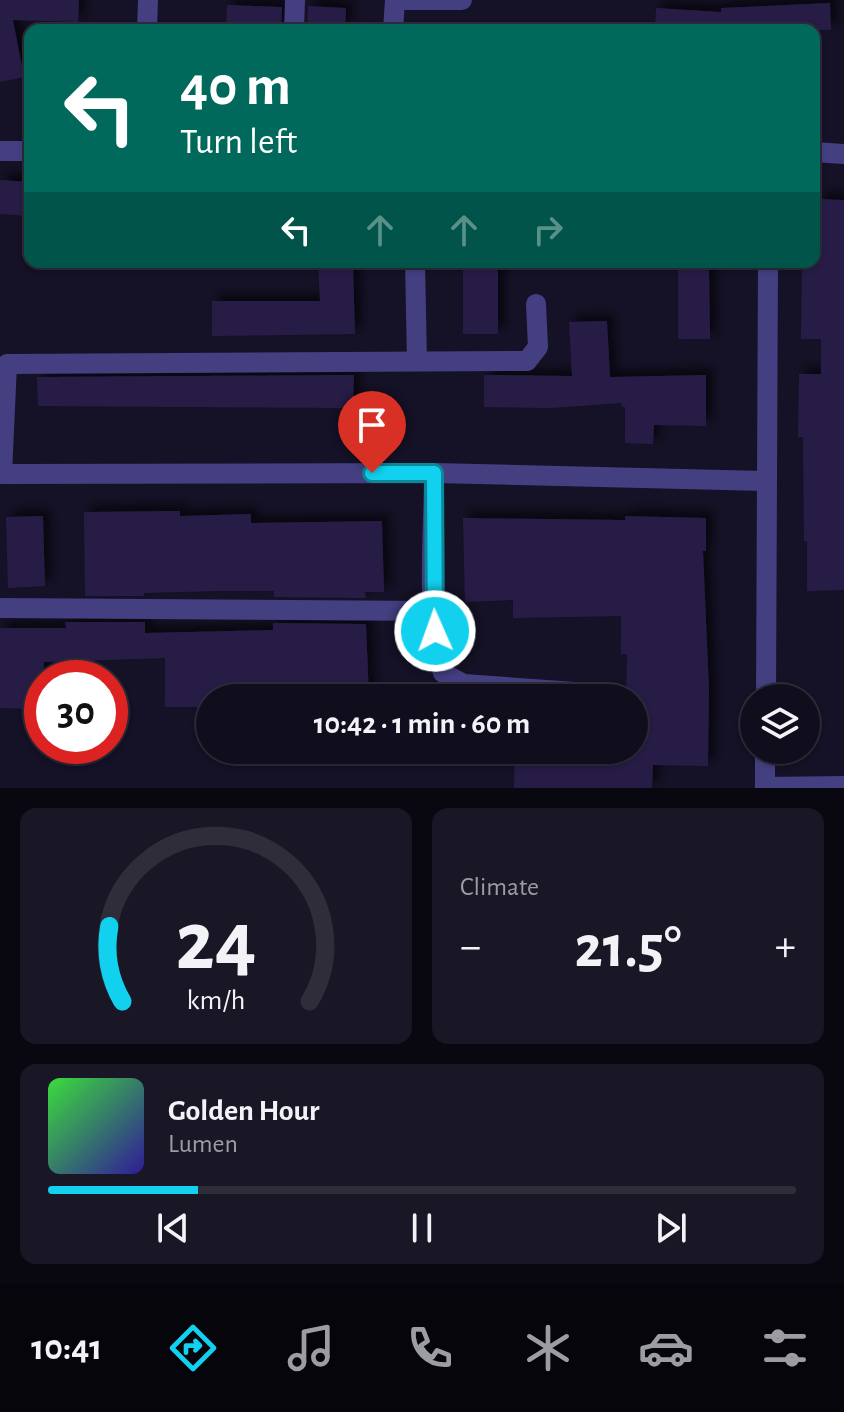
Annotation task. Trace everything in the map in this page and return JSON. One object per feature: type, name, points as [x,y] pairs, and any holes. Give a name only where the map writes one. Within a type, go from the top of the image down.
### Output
[{"type":"street","points":[[147,24],[148,0]]},
{"type":"street","points":[[294,24],[295,0]]},
{"type":"street","points":[[393,24],[392,0],[462,0]]},
{"type":"street","points":[[0,151],[24,151]]},
{"type":"street","points":[[820,152],[844,154]]},
{"type":"street","points":[[415,268],[417,361]]},
{"type":"street","points":[[766,684],[768,268]]},
{"type":"street","points":[[536,304],[538,347],[527,361],[3,360],[1,474],[434,473],[767,481]]},
{"type":"street","points":[[434,473],[433,611],[437,651],[443,673],[464,684]]},
{"type":"street","points":[[0,608],[433,611]]},
{"type":"street","points":[[765,764],[765,787],[844,786]]},
{"type":"building","points":[[0,0],[79,0],[78,22],[13,20],[24,77],[0,82]]},
{"type":"building","points":[[830,3],[831,30],[820,30],[820,24],[655,24],[656,8],[721,12],[721,8]]},
{"type":"building","points":[[227,5],[282,7],[281,24],[226,24]]},
{"type":"building","points":[[308,6],[346,8],[345,24],[307,24]]},
{"type":"building","points":[[0,180],[24,182],[24,216],[0,214]]},
{"type":"building","points":[[820,199],[844,200],[844,590],[807,591],[803,437],[798,437],[799,374],[821,374],[821,339],[801,339],[802,268],[820,268]]},
{"type":"building","points":[[318,268],[353,268],[355,334],[212,336],[212,301],[320,301]]},
{"type":"building","points":[[463,268],[498,268],[498,334],[463,334]]},
{"type":"building","points":[[678,268],[709,268],[710,339],[678,339]]},
{"type":"building","points":[[607,321],[610,377],[706,375],[706,426],[654,425],[653,444],[625,443],[625,407],[621,403],[550,408],[484,407],[484,375],[572,376],[569,322]]},
{"type":"building","points":[[354,375],[353,408],[38,406],[37,377]]},
{"type":"building","points":[[180,511],[180,516],[251,514],[251,523],[382,521],[384,592],[365,592],[366,598],[274,597],[274,591],[85,596],[84,512]]},
{"type":"building","points":[[43,516],[45,586],[8,588],[6,517]]},
{"type":"building","points":[[625,516],[706,518],[706,551],[703,551],[709,689],[708,766],[653,765],[652,788],[514,788],[515,764],[648,764],[648,684],[626,684],[627,654],[621,654],[621,616],[513,618],[513,600],[465,602],[463,518],[625,520]]},
{"type":"building","points":[[65,622],[145,622],[145,633],[273,630],[273,623],[366,624],[368,684],[196,684],[196,707],[165,707],[165,658],[24,660],[24,709],[0,708],[0,628],[66,628]]},
{"type":"route","points":[[372,473],[434,473],[435,631]]}]
